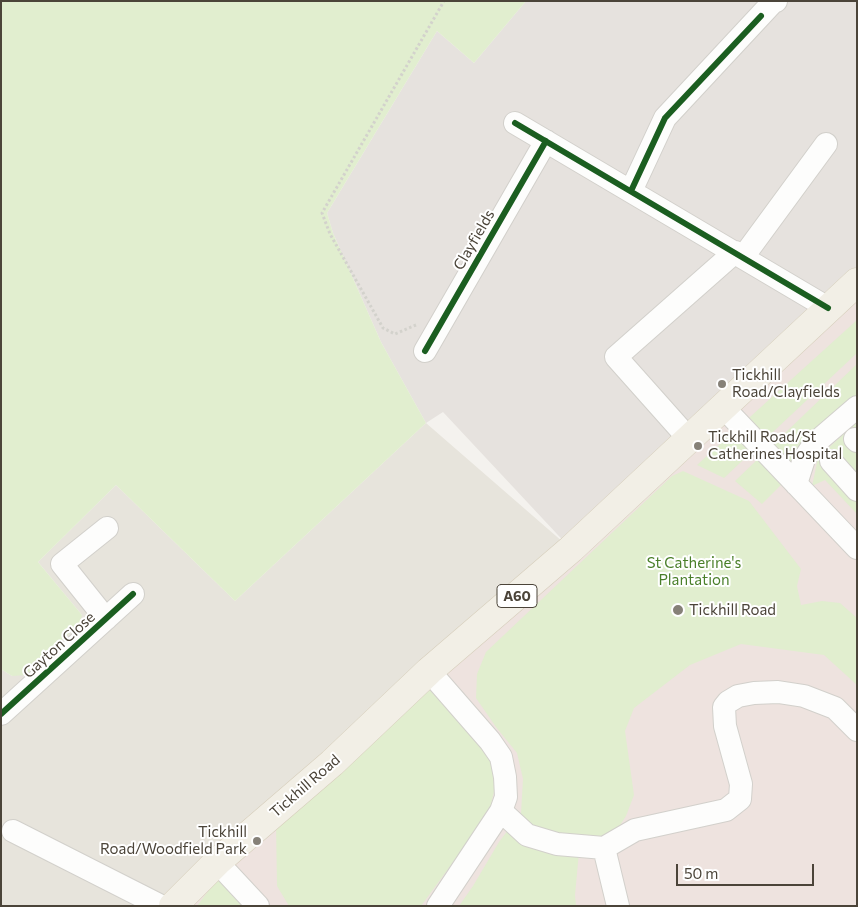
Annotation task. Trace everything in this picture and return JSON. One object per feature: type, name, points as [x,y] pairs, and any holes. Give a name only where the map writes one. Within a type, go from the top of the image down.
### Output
[{"type":"main road","name":"Tickhill Road","points":[[173,906],[217,862],[332,763],[429,671],[571,549],[857,282]]},
{"type":"street","points":[[631,191],[665,118],[769,8]]},
{"type":"street","points":[[516,123],[828,308]]},
{"type":"street","name":"Clayfields","points":[[425,352],[546,141]]},
{"type":"street","points":[[689,439],[616,357],[739,254],[826,144]]},
{"type":"street","points":[[723,407],[796,484],[855,542]]},
{"type":"street","points":[[796,484],[804,460],[814,444],[857,407]]},
{"type":"street","points":[[831,461],[857,490]]},
{"type":"street","points":[[106,619],[62,564],[107,528]]},
{"type":"street","name":"Gayton Close","points":[[1,714],[133,594]]},
{"type":"street","points":[[429,671],[490,741],[501,757],[506,777],[506,797],[501,811],[438,906]]},
{"type":"street","points":[[501,811],[527,835],[557,844],[604,848],[635,830],[726,810],[740,799],[741,784],[725,726],[724,714],[724,707],[738,696],[778,692],[804,696],[835,708],[857,730]]},
{"type":"street","points":[[13,831],[160,906]]},
{"type":"street","points":[[604,848],[618,906]]},
{"type":"street","points":[[217,862],[258,906]]},
{"type":"path","points":[[437,330],[415,324],[395,334],[383,328],[330,234],[322,214],[444,1]]},
{"type":"shaded area","points":[[526,1],[857,1],[857,267],[571,549],[443,412],[426,423],[381,342],[333,233],[327,213],[437,31],[474,63]]},
{"type":"shaded area","name":"Tickhill Road","points":[[857,282],[857,906],[173,906]]},
{"type":"shaded area","points":[[426,423],[571,549],[173,906],[1,906],[1,669],[12,676],[82,615],[38,562],[116,485],[235,601]]},
{"type":"green space","points":[[1,1],[526,1],[474,63],[437,31],[327,213],[333,233],[381,342],[426,423],[235,601],[116,485],[38,562],[82,615],[80,623],[26,675],[12,676],[1,669]]},
{"type":"green space","points":[[857,320],[857,353],[724,478],[697,465]]},
{"type":"green space","points":[[857,364],[857,409],[762,504],[735,481]]},
{"type":"green space","points":[[857,421],[857,514],[825,480],[812,486],[818,458]]},
{"type":"green space","name":"St Catherine's Plantation","points":[[683,471],[749,501],[801,569],[797,586],[801,605],[822,601],[840,603],[857,618],[857,685],[824,655],[741,644],[690,665],[634,708],[625,731],[634,795],[626,816],[613,836],[579,852],[575,895],[576,906],[459,906],[499,842],[521,813],[523,779],[517,753],[476,698],[477,674],[486,652],[672,476]]},
{"type":"green space","points":[[430,690],[490,757],[497,779],[489,813],[421,906],[289,906],[277,886],[276,824]]},
{"type":"green space","points":[[218,878],[251,906],[197,906]]},
{"type":"cycle path","points":[[631,191],[665,118],[761,16]]},
{"type":"cycle path","points":[[515,123],[828,308]]},
{"type":"cycle path","points":[[425,351],[546,141]]},
{"type":"cycle path","points":[[1,714],[133,594]]},
{"type":"place","name":"Tickhill Road/Clayfields","points":[[722,384]]},
{"type":"place","name":"Tickhill Road/St Catherines Hospital","points":[[698,446]]},
{"type":"place","name":"Tickhill Road","points":[[678,610]]},
{"type":"place","name":"Tickhill Road/Woodfield Park","points":[[257,841]]}]
